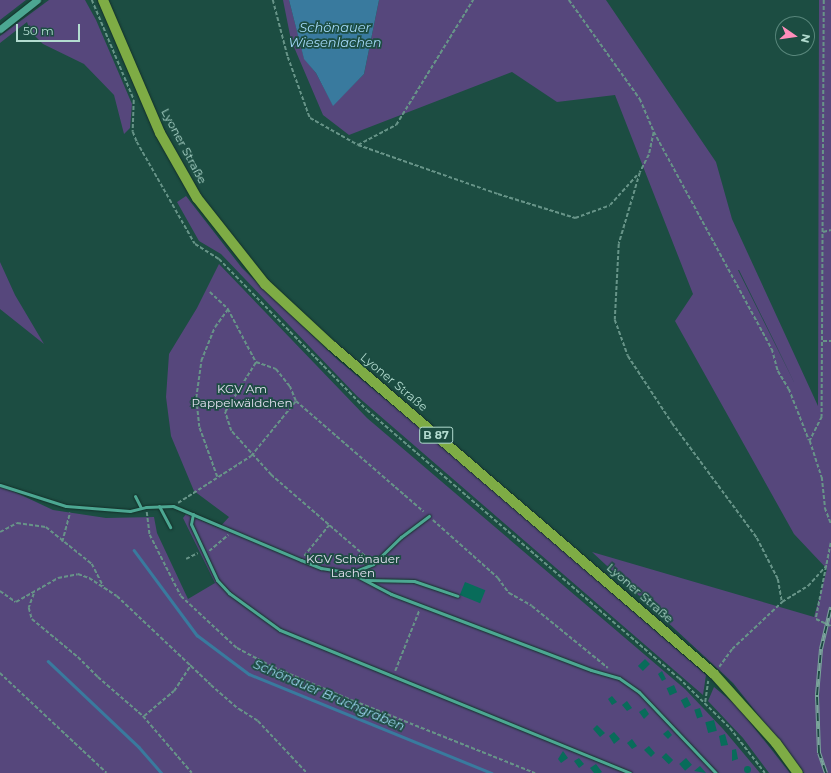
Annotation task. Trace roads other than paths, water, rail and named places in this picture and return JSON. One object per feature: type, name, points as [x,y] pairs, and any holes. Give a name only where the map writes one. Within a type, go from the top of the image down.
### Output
[{"type":"main road","name":"Lyoner Straße","points":[[103,0],[160,133],[197,198],[264,284],[332,346],[714,674],[776,743],[798,773]]},
{"type":"street","points":[[0,29],[37,0]]},
{"type":"lane","points":[[0,485],[71,506],[130,511],[146,507],[173,506],[321,568],[351,573],[421,606],[591,670],[619,678],[639,692],[716,773]]},
{"type":"lane","points":[[135,496],[141,508]]},
{"type":"lane","points":[[159,506],[170,527]]},
{"type":"lane","points":[[194,514],[191,524],[217,580],[229,593],[280,630],[630,773]]},
{"type":"lane","points":[[351,573],[373,564],[400,537],[428,516]]},
{"type":"lane","points":[[365,580],[414,581],[458,596]]},
{"type":"water","name":"Schönauer Wiesenlachen","points":[[289,0],[379,0],[364,74],[333,106],[316,73],[304,59]]},
{"type":"waterway","name":"Schönauer Bruchgraben","points":[[134,550],[197,635],[249,674],[492,773]]},
{"type":"waterway","points":[[48,661],[139,747],[162,773]]},
{"type":"railway","points":[[826,773],[819,753],[817,695],[821,649],[831,607]]},
{"type":"park label","name":"KGV Am Pappelwäldchen","points":[[242,396]]},
{"type":"park label","name":"KGV Schönauer Lachen","points":[[353,566]]}]
